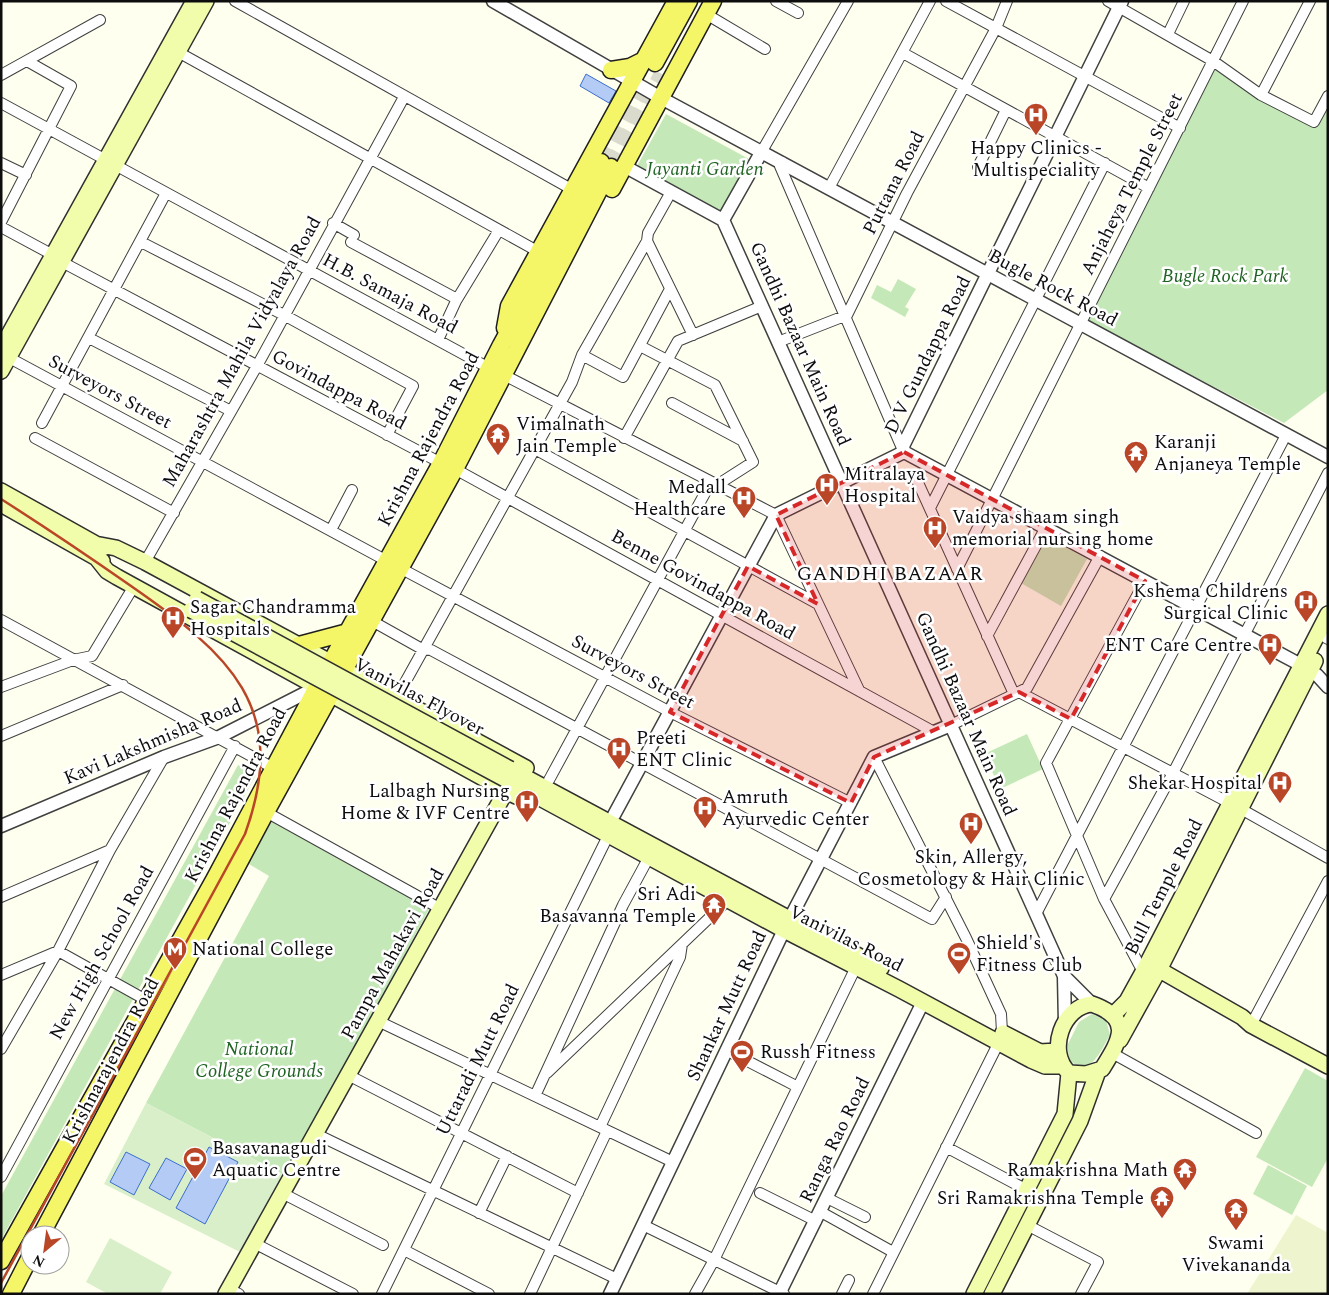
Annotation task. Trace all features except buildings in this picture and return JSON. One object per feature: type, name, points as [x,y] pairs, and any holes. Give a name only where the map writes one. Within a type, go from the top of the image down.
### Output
[{"type":"main road","points":[[1,371],[4,353],[110,163],[194,1]]},
{"type":"main road","points":[[110,163],[178,52],[206,1]]},
{"type":"main road","points":[[653,68],[676,1]]},
{"type":"main road","points":[[653,68],[689,1]]},
{"type":"main road","points":[[501,345],[509,306],[632,82],[653,68],[707,5]]},
{"type":"main road","points":[[501,345],[612,165],[661,98],[707,5]]},
{"type":"main road","points":[[612,70],[653,68]]},
{"type":"main road","name":"Krishna Rajendra Road","points":[[338,666],[348,632],[394,564],[497,371],[538,322],[612,165]]},
{"type":"main road","name":"Krishna Rajendra Road","points":[[497,371],[501,345]]},
{"type":"main road","points":[[1,491],[95,550],[107,571],[323,691],[507,780]]},
{"type":"main road","points":[[1,504],[95,550],[116,548],[146,562],[549,780],[613,830]]},
{"type":"main road","name":"Vanivilas Flyover","points":[[95,550],[507,780],[613,830]]},
{"type":"main road","name":"Krishna Rajendra Road","points":[[1,1261],[146,1000],[280,771],[323,691],[338,666],[372,621],[394,564]]},
{"type":"main road","name":"Bull Temple Road","points":[[1116,1046],[1151,971],[1306,668],[1328,614]]},
{"type":"main road","points":[[299,645],[348,632]]},
{"type":"main road","name":"Bull Temple Road","points":[[1306,668],[1327,637]]},
{"type":"main road","name":"Krishnarajendra Road","points":[[46,1225],[266,812],[280,771]]},
{"type":"main road","name":"Pampa Mahakavi Road","points":[[232,1292],[254,1243],[441,909],[507,780]]},
{"type":"main road","name":"Vanivilas Road","points":[[613,830],[649,857],[728,900],[787,925],[905,980],[1045,1066],[1065,1070]]},
{"type":"main road","name":"Vanivilas Road","points":[[613,830],[787,925],[856,967],[923,1002],[1000,1037]]},
{"type":"main road","points":[[1151,971],[1242,1024],[1251,1025],[1328,1066]]},
{"type":"main road","name":"Bull Temple Road","points":[[1113,1015],[1151,971]]},
{"type":"main road","points":[[974,1294],[1065,1114],[1065,1070],[1057,1051],[1057,1040],[1065,1024],[1078,1008],[1092,1004],[1113,1015],[1120,1024],[1116,1046],[1098,1071],[1080,1121],[995,1292]]},
{"type":"main road","points":[[1000,1037],[1040,1052],[1057,1051]]},
{"type":"main road","points":[[1065,1070],[1086,1074],[1098,1071]]},
{"type":"main road","points":[[11,1294],[21,1275]]},
{"type":"street","points":[[235,1],[573,190]]},
{"type":"street","name":"Bugle Rock Road","points":[[493,1],[661,98],[1328,457]]},
{"type":"street","points":[[776,1],[798,13]]},
{"type":"street","points":[[612,165],[671,192],[723,220],[848,1]]},
{"type":"street","points":[[830,188],[930,1]]},
{"type":"street","points":[[946,1],[1180,128]]},
{"type":"street","name":"Puttana Road","points":[[847,315],[907,194],[996,28],[1007,1]]},
{"type":"street","points":[[1168,34],[1184,1]]},
{"type":"street","name":"Anjaheya Temple Street","points":[[957,569],[1243,1]]},
{"type":"street","points":[[1261,95],[1310,1]]},
{"type":"street","points":[[1116,3],[1213,61],[1261,95],[1314,122],[1328,96]]},
{"type":"street","name":"D V Gundappa Road","points":[[776,515],[842,483],[903,450],[1085,76],[1116,3]]},
{"type":"street","points":[[707,5],[765,49]]},
{"type":"street","points":[[1,75],[100,20]]},
{"type":"street","points":[[178,52],[539,252]]},
{"type":"street","points":[[902,53],[1149,188]]},
{"type":"street","points":[[1,222],[72,86],[27,61]]},
{"type":"street","name":"Maharashtra Mahila Vidyalaya Road","points":[[146,562],[257,366],[404,97]]},
{"type":"street","name":"H.B. Samaja Road","points":[[1,103],[558,404],[776,515]]},
{"type":"street","points":[[978,167],[1006,110]]},
{"type":"street","points":[[782,162],[780,166],[847,315],[903,450],[1306,668],[1328,687]]},
{"type":"street","points":[[1,163],[26,175]]},
{"type":"street","points":[[930,508],[1034,299],[1105,163]]},
{"type":"street","points":[[397,697],[422,649],[454,596],[533,448],[572,382],[582,355],[647,241],[648,233],[671,192]]},
{"type":"street","points":[[42,423],[115,291],[166,193]]},
{"type":"street","name":"Gandhi Bazaar Main Road","points":[[723,220],[1064,976]]},
{"type":"street","points":[[333,224],[353,239],[457,299]]},
{"type":"street","name":"Govindappa Road","points":[[1,227],[115,291],[448,466]]},
{"type":"street","points":[[438,340],[457,299],[499,230]]},
{"type":"street","points":[[647,241],[693,336]]},
{"type":"street","points":[[141,242],[284,315],[413,386],[387,434]]},
{"type":"street","points":[[582,355],[623,376],[670,289]]},
{"type":"street","points":[[624,438],[678,340],[693,336],[762,306]]},
{"type":"street","points":[[778,342],[847,315]]},
{"type":"street","points":[[89,338],[231,411]]},
{"type":"street","points":[[549,780],[684,531],[714,484],[753,462],[715,385],[640,346]]},
{"type":"street","name":"Surveyors Street","points":[[4,353],[62,386],[670,712],[850,803]]},
{"type":"street","points":[[672,404],[743,441]]},
{"type":"street","points":[[1036,914],[1197,609],[1286,435]]},
{"type":"street","points":[[35,438],[174,513]]},
{"type":"street","points":[[533,448],[818,604]]},
{"type":"street","name":"Benne Govindappa Road","points":[[448,466],[934,732]]},
{"type":"street","points":[[1104,898],[1173,773],[1328,473]]},
{"type":"street","points":[[915,476],[987,636],[1017,693],[1071,719],[1173,773],[1328,858]]},
{"type":"street","points":[[331,530],[352,490]]},
{"type":"street","points":[[613,830],[642,764],[776,515]]},
{"type":"street","points":[[776,515],[859,690]]},
{"type":"street","points":[[987,636],[1046,527]]},
{"type":"street","points":[[873,1294],[1000,1037],[1001,1014],[946,897],[874,757],[951,725],[1027,688],[1100,556]]},
{"type":"street","points":[[1145,581],[1046,763],[1079,835],[1104,898],[1151,971]]},
{"type":"street","points":[[1,688],[73,660],[92,656],[134,586]]},
{"type":"street","points":[[372,621],[422,649],[431,650],[578,728],[932,919],[946,897]]},
{"type":"street","points":[[3,623],[123,685],[280,771]]},
{"type":"street","points":[[1,736],[123,685]]},
{"type":"street","name":"Kavi Lakshmisha Road","points":[[1,826],[164,757],[219,737],[323,691]]},
{"type":"street","name":"New High School Road","points":[[1,1177],[107,979],[236,746]]},
{"type":"street","points":[[1,1049],[58,951],[110,850],[164,757]]},
{"type":"street","name":"Shankar Mutt Road","points":[[610,1294],[787,925],[874,757]]},
{"type":"street","points":[[266,812],[441,909]]},
{"type":"street","name":"Uttaradi Mutt Road","points":[[382,1294],[613,830]]},
{"type":"street","points":[[1,897],[110,850]]},
{"type":"street","points":[[535,1096],[623,905],[649,857]]},
{"type":"street","points":[[1251,1025],[1328,881]]},
{"type":"street","points":[[547,1073],[728,900]]},
{"type":"street","points":[[530,1294],[578,1193],[604,1129],[680,957],[682,944]]},
{"type":"street","points":[[58,951],[146,1000]]},
{"type":"street","points":[[1,975],[58,951]]},
{"type":"street","points":[[695,1294],[714,1260],[796,1086],[856,967]]},
{"type":"street","points":[[1064,976],[1092,1004]]},
{"type":"street","points":[[1064,976],[1065,1024]]},
{"type":"street","name":"Ranga Rao Road","points":[[781,1293],[923,1002]]},
{"type":"street","points":[[378,1021],[673,1162]]},
{"type":"street","points":[[1116,1046],[1256,1133]]},
{"type":"street","points":[[728,1051],[796,1086]]},
{"type":"street","points":[[348,1074],[578,1193]]},
{"type":"street","points":[[316,1134],[617,1279]]},
{"type":"street","points":[[946,1147],[1026,1190]]},
{"type":"street","points":[[479,1213],[507,1156]]},
{"type":"street","points":[[282,1193],[383,1245]]},
{"type":"street","points":[[760,1193],[818,1217],[893,1252]]},
{"type":"street","points":[[827,1198],[864,1217]]},
{"type":"street","points":[[643,1225],[781,1293]]},
{"type":"street","points":[[1027,1225],[1098,1262],[1081,1294]]},
{"type":"street","points":[[254,1243],[353,1294]]},
{"type":"street","points":[[404,1250],[488,1294]]},
{"type":"street","points":[[842,1294],[849,1280]]},
{"type":"highlighted area","points":[[904,452],[1145,581],[1071,719],[1019,692],[874,757],[851,803],[670,712],[748,566],[818,604],[776,515]]},
{"type":"green space","name":"Bugle Rock Park","points":[[1216,67],[1315,125],[1328,102],[1328,390],[1284,423],[1087,321]]},
{"type":"green space","name":"Jayanti Garden","points":[[666,114],[749,159],[721,211],[637,166]]},
{"type":"green space","points":[[898,279],[916,289],[905,307],[909,309],[905,317],[871,298],[877,285],[891,292]]},
{"type":"green space","points":[[1047,537],[1087,559],[1061,606],[1021,583]]},
{"type":"green space","points":[[1027,734],[1043,769],[1000,789],[984,754]]},
{"type":"green space","points":[[238,765],[256,775],[1,1240],[1,1196]]},
{"type":"green space","name":"National College Grounds","points":[[276,813],[434,900],[286,1176],[146,1103],[269,876],[249,864]]},
{"type":"green space","points":[[1092,1014],[1106,1020],[1110,1035],[1099,1054],[1090,1064],[1084,1066],[1077,1065],[1070,1061],[1067,1046],[1079,1022]]},
{"type":"green space","points":[[1305,1068],[1328,1081],[1328,1158],[1312,1187],[1256,1157]]},
{"type":"green space","name":"Basavanagudi Aquatic Centre","points":[[146,1103],[286,1176],[244,1254],[104,1184]]},
{"type":"green space","points":[[1268,1165],[1307,1186],[1292,1215],[1253,1194]]},
{"type":"green space","points":[[1296,1215],[1328,1233],[1328,1294],[1247,1294]]},
{"type":"green space","points":[[110,1238],[172,1272],[160,1294],[108,1294],[86,1282]]},
{"type":"water","points":[[586,74],[616,91],[609,103],[580,86]]},
{"type":"water","points":[[209,1147],[238,1162],[205,1224],[176,1208]]},
{"type":"water","points":[[126,1152],[150,1164],[134,1195],[110,1182]]},
{"type":"water","points":[[166,1158],[187,1169],[170,1200],[149,1188]]},
{"type":"tunnel","points":[[611,167],[662,74]]},
{"type":"tunnel","points":[[601,162],[641,89]]},
{"type":"railway","points":[[1,499],[131,586],[197,636],[222,661],[242,688],[255,718],[260,751],[257,790],[245,834],[1,1283]]},
{"type":"place","name":"Happy Clinics - Multispeciality","points":[[1036,136]]},
{"type":"place","name":"Vimalnath Jain Temple","points":[[498,456]]},
{"type":"place","name":"Karanji Anjaneya Temple","points":[[1136,474]]},
{"type":"place","name":"Mitralaya Hospital","points":[[827,506]]},
{"type":"place","name":"Medall Healthcare","points":[[744,519]]},
{"type":"place","name":"Vaidya shaam singh memorial nursing home","points":[[935,549]]},
{"type":"place","name":"Kshema Childrens Surgical Clinic","points":[[1306,623]]},
{"type":"place","name":"Sagar Chandramma Hospitals","points":[[173,639]]},
{"type":"place","name":"ENT Care Centre","points":[[1270,666]]},
{"type":"place","name":"Preeti ENT Clinic","points":[[619,770]]},
{"type":"place","name":"Shekar Hospital","points":[[1280,804]]},
{"type":"place","name":"Lalbagh Nursing Home & IVF Centre","points":[[527,823]]},
{"type":"place","name":"Amruth Ayurvedic Center","points":[[705,829]]},
{"type":"place","name":"Skin, Allergy, Cosmetology & Hair Clinic","points":[[971,845]]},
{"type":"place","name":"Sri Adi Basavanna Temple","points":[[714,926]]},
{"type":"place","name":"National College","points":[[175,970]]},
{"type":"place","name":"Shield's Fitness Club","points":[[959,975]]},
{"type":"place","name":"Russh Fitness","points":[[742,1073]]},
{"type":"place","name":"Basavanagudi Aquatic Centre","points":[[195,1180]]},
{"type":"place","name":"Ramakrishna Math","points":[[1185,1191]]},
{"type":"place","name":"Sri Ramakrishna Temple","points":[[1162,1219]]},
{"type":"place","name":"Swami Vivekananda","points":[[1236,1231]]},
{"type":"district","name":"GANDHI BAZAAR","points":[[890,574]]}]
